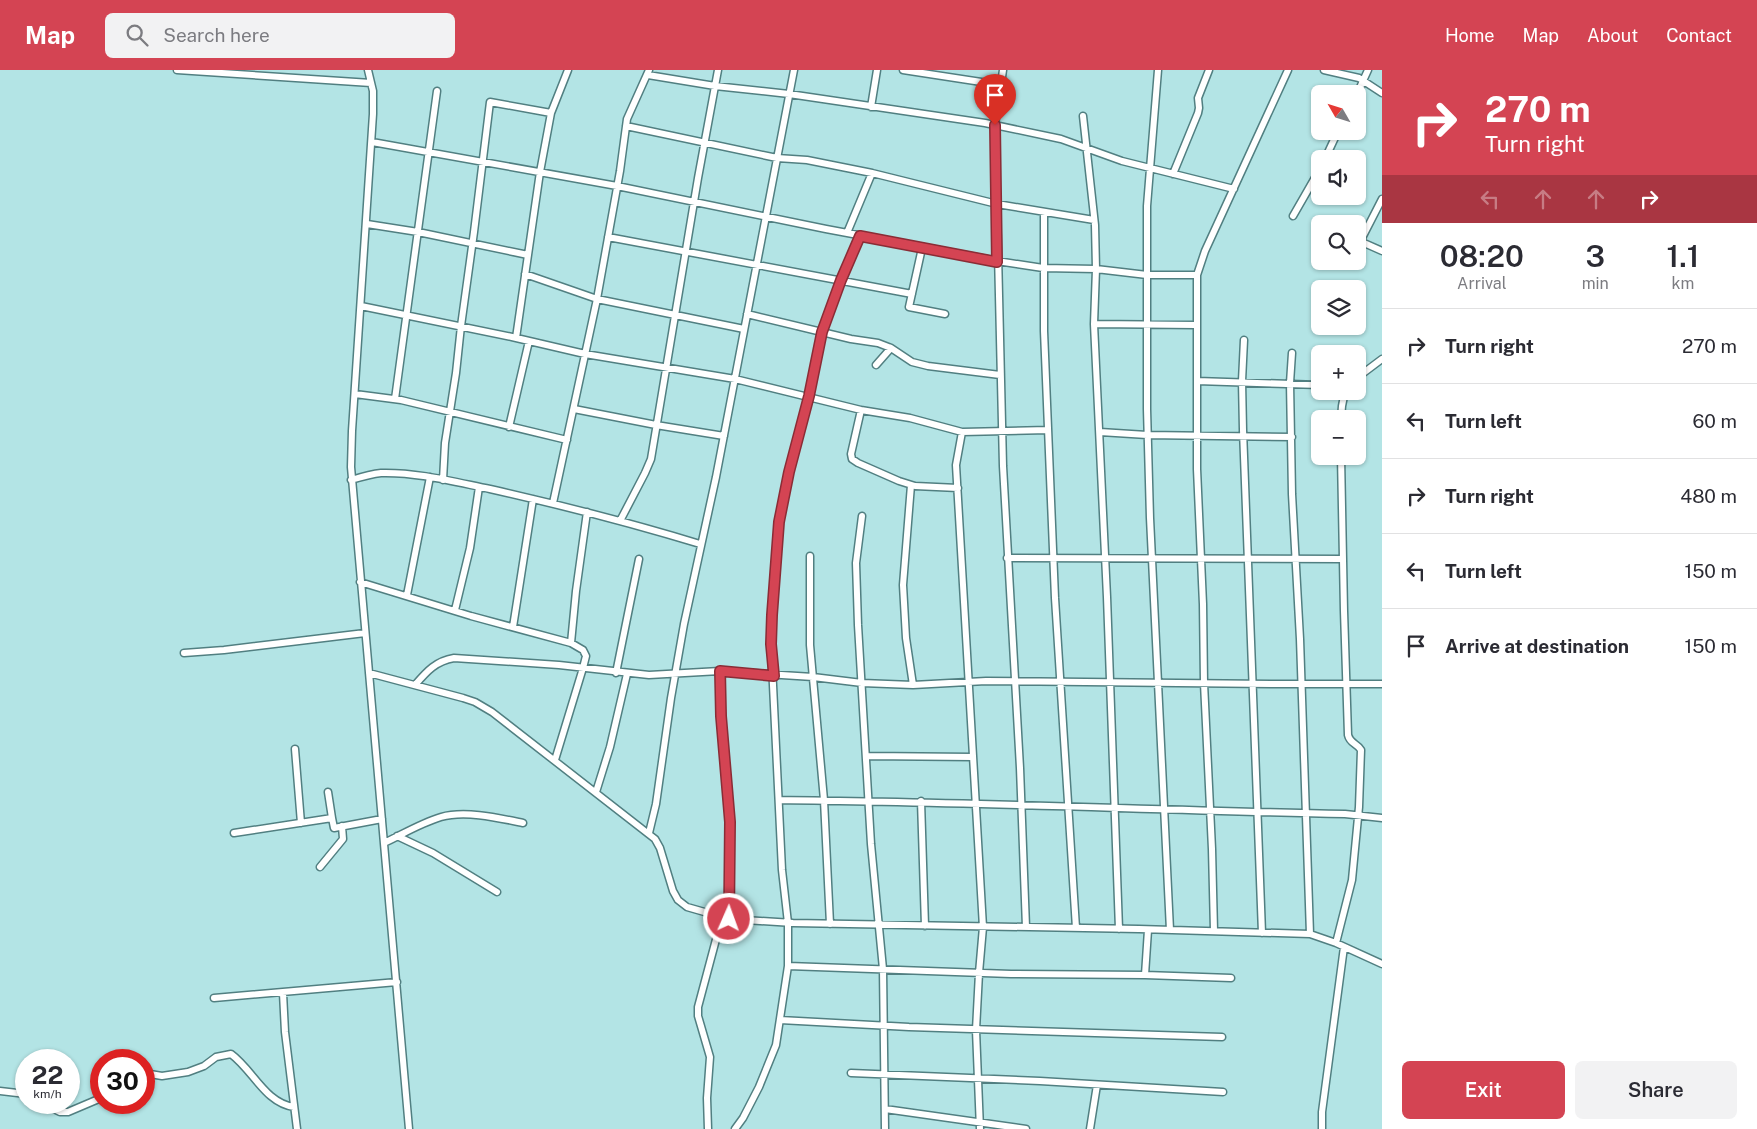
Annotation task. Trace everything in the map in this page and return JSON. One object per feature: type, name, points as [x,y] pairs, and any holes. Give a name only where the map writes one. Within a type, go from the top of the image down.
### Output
[{"type":"street","points":[[177,70],[371,83]]},
{"type":"street","points":[[368,70],[374,114],[354,394],[352,480],[409,1129]]},
{"type":"street","points":[[516,338],[540,172],[551,113],[568,70]]},
{"type":"street","points":[[620,520],[646,473],[651,459],[685,250],[718,70]]},
{"type":"street","points":[[649,833],[656,804],[675,674],[700,544],[724,436],[794,70]]},
{"type":"street","points":[[871,106],[877,70]]},
{"type":"street","points":[[903,70],[1000,85]]},
{"type":"street","points":[[1003,70],[995,125],[1000,375],[1007,558],[1015,682],[1026,927]]},
{"type":"street","points":[[1158,70],[1147,206],[1147,435],[1170,930]]},
{"type":"street","points":[[1173,174],[1198,113],[1198,98],[1209,70]]},
{"type":"street","points":[[1214,931],[1197,469],[1197,275],[1205,251],[1288,70]]},
{"type":"street","points":[[1324,70],[1364,81],[1382,93]]},
{"type":"street","points":[[1362,85],[1368,70]]},
{"type":"street","points":[[552,503],[574,409],[608,237],[627,118],[648,73],[715,86],[789,94],[995,125],[1061,139],[1086,147],[1099,154],[1234,189]]},
{"type":"street","points":[[395,399],[437,91]]},
{"type":"street","points":[[443,480],[445,443],[456,373],[490,102],[551,113]]},
{"type":"street","points":[[1083,116],[1094,220],[1096,269],[1094,324],[1100,432],[1119,929]]},
{"type":"street","points":[[626,126],[777,158],[807,160],[872,173],[996,204],[1094,220]]},
{"type":"street","points":[[372,142],[617,186],[997,262],[1043,268],[1096,269],[1147,275],[1197,275]]},
{"type":"street","points":[[847,233],[872,173]]},
{"type":"street","points":[[1294,216],[1311,185]]},
{"type":"street","points":[[1382,199],[1362,240],[1364,243],[1382,251]]},
{"type":"street","points":[[1044,212],[1043,268],[1053,559],[1059,683],[1076,928]]},
{"type":"street","points":[[367,224],[418,232],[528,255]]},
{"type":"street","points":[[735,1129],[759,1087],[776,1045],[788,966],[788,923],[782,870],[771,644],[779,522],[822,332],[860,236]]},
{"type":"street","points":[[608,237],[912,294]]},
{"type":"street","points":[[922,248],[909,306],[945,314]]},
{"type":"street","points":[[525,274],[596,298],[744,329]]},
{"type":"street","points":[[361,306],[406,314],[585,354],[735,378],[861,410],[910,418],[962,432],[1048,430]]},
{"type":"street","points":[[748,314],[878,344],[891,348],[912,362],[928,366],[1000,375]]},
{"type":"street","points":[[1094,324],[1196,325]]},
{"type":"street","points":[[1244,340],[1242,381],[1243,437],[1254,684],[1255,763],[1259,812],[1262,933]]},
{"type":"street","points":[[509,427],[529,341]]},
{"type":"street","points":[[876,365],[891,348]]},
{"type":"street","points":[[1292,353],[1290,383],[1295,558],[1310,934]]},
{"type":"street","points":[[1366,371],[1382,359]]},
{"type":"street","points":[[1197,381],[1311,384]]},
{"type":"street","points":[[354,394],[395,399],[567,440]]},
{"type":"street","points":[[574,409],[724,436]]},
{"type":"street","points":[[861,410],[851,454],[852,459],[911,485],[928,488],[958,488]]},
{"type":"street","points":[[962,432],[956,465],[970,682],[975,804],[984,927],[976,1030],[980,1126]]},
{"type":"street","points":[[1100,432],[1147,435],[1292,437]]},
{"type":"street","points":[[1336,943],[1352,880],[1358,814],[1360,750],[1359,747],[1352,743],[1348,735],[1341,465]]},
{"type":"street","points":[[352,480],[380,473],[430,477],[552,503],[620,520],[700,544]]},
{"type":"street","points":[[407,595],[430,477]]},
{"type":"street","points":[[911,485],[903,585],[906,638],[913,685]]},
{"type":"street","points":[[455,610],[470,548],[479,487]]},
{"type":"street","points":[[513,627],[533,499]]},
{"type":"street","points":[[571,643],[587,512]]},
{"type":"street","points":[[862,516],[856,563],[858,625],[863,731],[867,756],[882,969],[885,1129]]},
{"type":"street","points":[[810,556],[810,645],[824,800],[830,924]]},
{"type":"street","points":[[1007,558],[1343,559]]},
{"type":"street","points":[[616,673],[639,559]]},
{"type":"street","points":[[360,582],[571,643],[583,650],[586,656],[583,668],[554,760]]},
{"type":"street","points":[[184,653],[365,633]]},
{"type":"street","points":[[415,685],[427,671],[442,660],[454,658],[559,665],[627,674],[649,675],[720,671],[774,676],[813,677],[862,683],[913,685],[970,682],[1382,684]]},
{"type":"street","points":[[708,1129],[707,1098],[710,1057],[708,1043],[698,1016],[698,1007],[726,918],[730,822],[721,716],[720,671]]},
{"type":"street","points":[[369,673],[475,702],[492,712],[649,833],[660,848],[673,891],[678,900],[687,907],[726,918],[788,923],[1310,934],[1336,943],[1382,964]]},
{"type":"street","points":[[596,792],[610,747],[627,674]]},
{"type":"street","points":[[295,749],[301,823]]},
{"type":"street","points":[[867,756],[973,757]]},
{"type":"street","points":[[328,792],[334,828],[382,820]]},
{"type":"street","points":[[779,800],[920,801],[1114,809],[1358,814],[1382,818]]},
{"type":"street","points":[[920,801],[926,926]]},
{"type":"street","points":[[384,843],[443,817],[475,815],[523,823]]},
{"type":"street","points":[[234,833],[332,818]]},
{"type":"street","points":[[320,867],[343,840],[342,826]]},
{"type":"street","points":[[397,836],[433,853],[497,892]]},
{"type":"street","points":[[1145,975],[1148,930]]},
{"type":"street","points":[[1322,1129],[1322,1112],[1344,947]]},
{"type":"street","points":[[788,966],[979,973],[1230,978]]},
{"type":"street","points":[[214,998],[397,982]]},
{"type":"street","points":[[283,993],[285,1032],[297,1129]]},
{"type":"street","points":[[780,1020],[976,1030],[1222,1037]]},
{"type":"street","points":[[155,1075],[162,1076],[188,1072],[204,1066],[216,1057],[231,1054],[239,1060],[257,1084],[271,1096],[288,1106],[294,1107]]},
{"type":"street","points":[[851,1073],[1223,1092]]},
{"type":"street","points":[[1090,1129],[1097,1085]]},
{"type":"street","points":[[0,1092],[15,1093]]},
{"type":"street","points":[[885,1108],[980,1126],[1026,1129]]},
{"type":"route","points":[[729,919],[731,876],[730,822],[721,716],[720,671],[774,676],[771,644],[779,522],[822,332],[860,236],[997,262],[995,125]]}]
